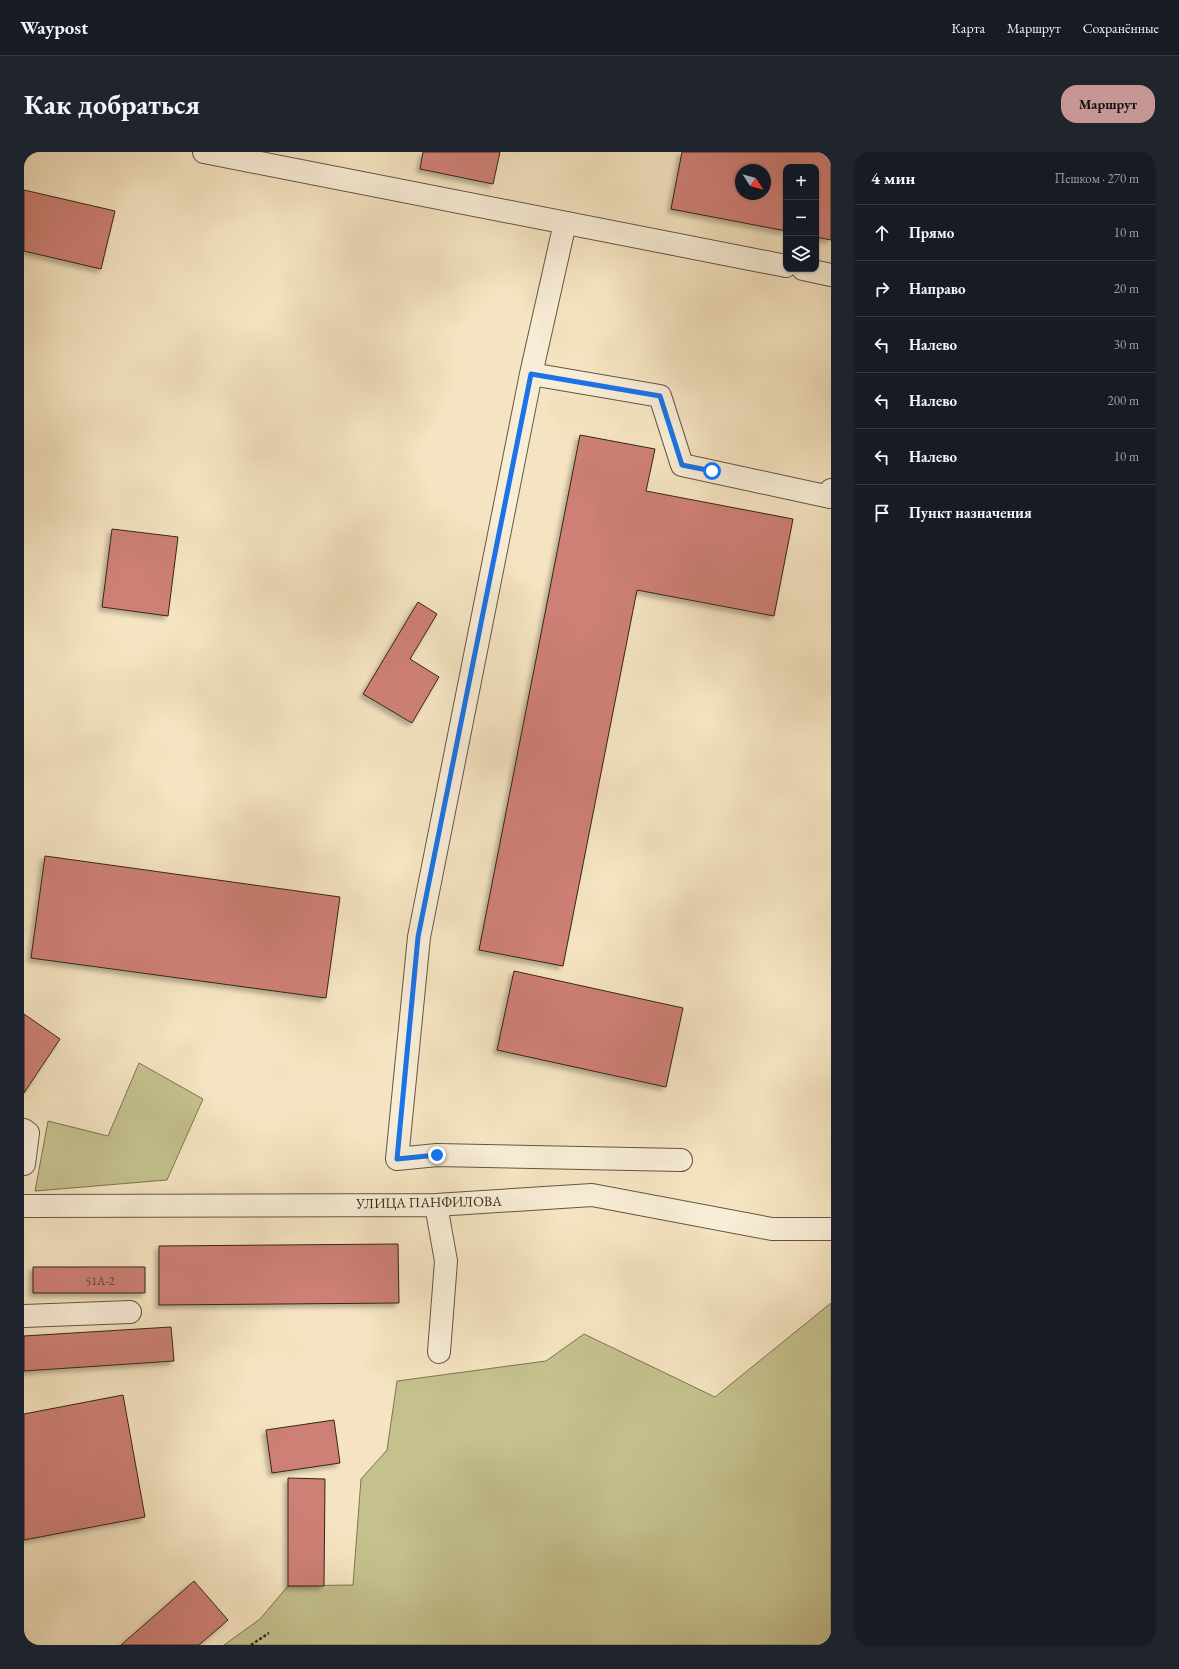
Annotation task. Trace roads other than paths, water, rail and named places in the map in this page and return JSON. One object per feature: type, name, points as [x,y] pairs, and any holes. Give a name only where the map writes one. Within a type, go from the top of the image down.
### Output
[{"type":"street","points":[[204,152],[783,265]]},
{"type":"street","points":[[565,223],[531,374],[418,937],[397,1159],[437,1155],[681,1160]]},
{"type":"street","points":[[819,272],[831,274]]},
{"type":"street","points":[[531,374],[660,396],[682,465],[830,497],[831,490]]},
{"type":"street","points":[[24,1130],[28,1133],[24,1164]]},
{"type":"street","name":"УЛИЦА ПАНФИЛОВА","points":[[24,1206],[436,1205],[592,1195],[772,1229],[831,1229]]},
{"type":"street","points":[[436,1205],[446,1261],[439,1352]]},
{"type":"street","points":[[24,1316],[130,1312]]}]
